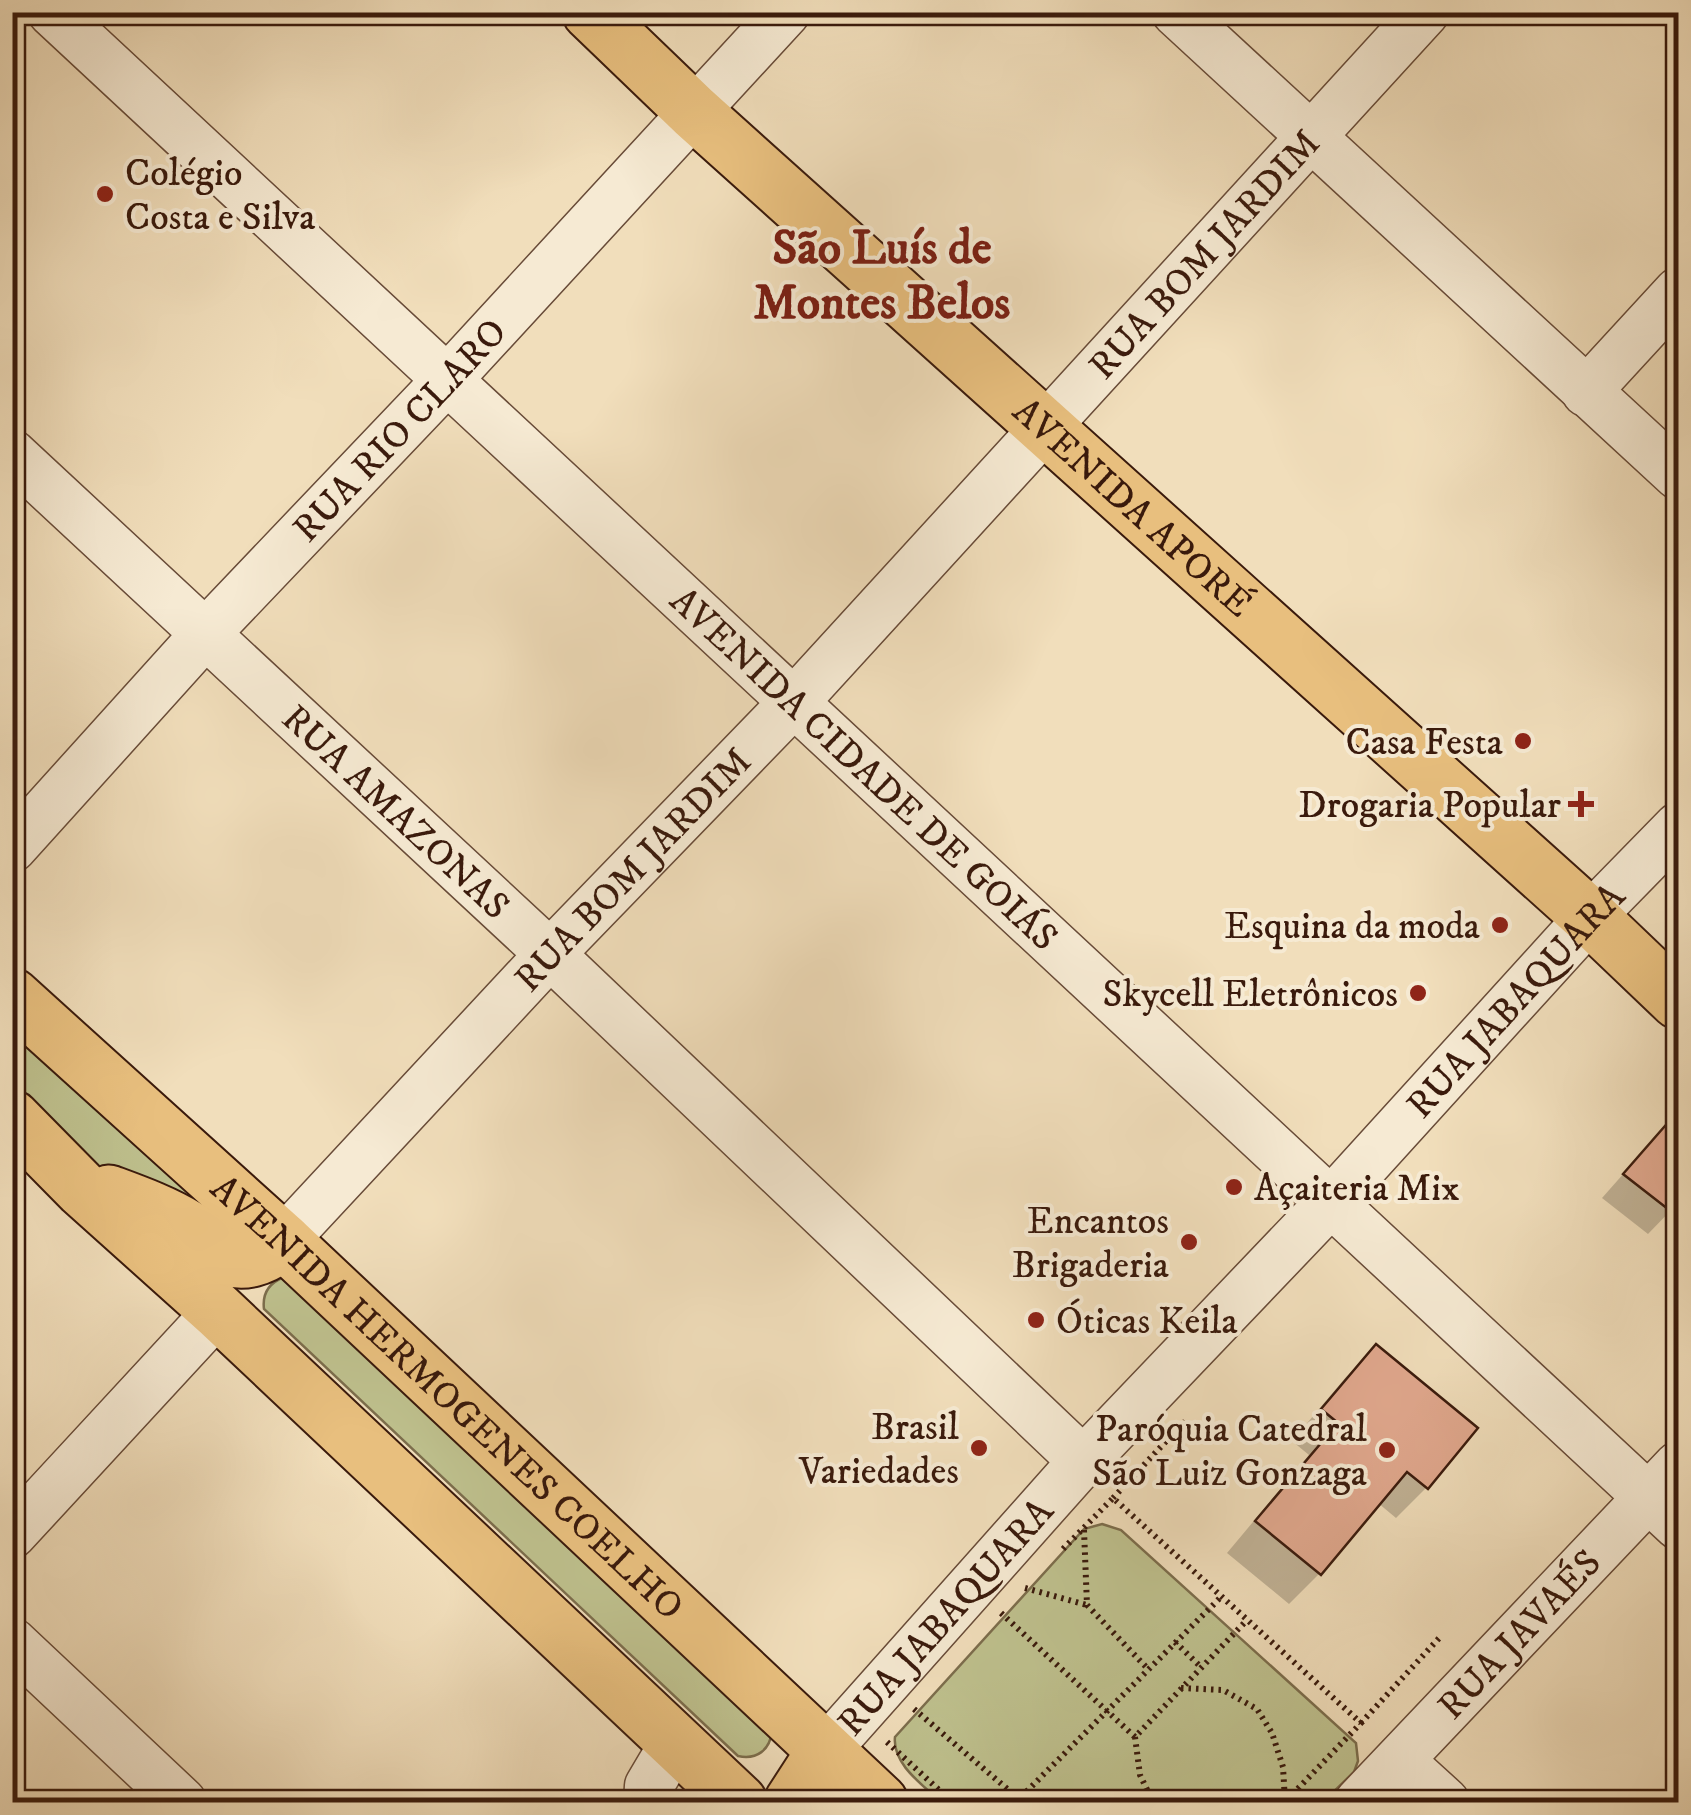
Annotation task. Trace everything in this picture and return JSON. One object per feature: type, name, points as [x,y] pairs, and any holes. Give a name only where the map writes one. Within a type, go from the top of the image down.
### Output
[{"type":"main road","name":"AVENIDA APORÉ","points":[[590,12],[694,112],[1590,916],[1678,1001]]},
{"type":"main road","name":"AVENIDA HERMOGENES COELHO","points":[[12,996],[283,1241],[880,1802]]},
{"type":"main road","points":[[12,1118],[82,1190],[218,1311],[739,1802]]},
{"type":"main road","points":[[82,1190],[104,1192],[137,1203],[189,1228],[222,1256],[255,1259],[283,1241]]},
{"type":"main road","points":[[792,1802],[825,1751]]},
{"type":"street","name":"AVENIDA CIDADE DE GOIÁS","points":[[52,12],[1331,1202],[1669,1496]]},
{"type":"street","name":"RUA RIO CLARO","points":[[12,848],[206,633],[447,380],[786,12]]},
{"type":"street","points":[[1176,12],[1678,475]]},
{"type":"street","name":"RUA BOM JARDIM","points":[[283,1241],[550,954],[794,702],[1425,12]]},
{"type":"street","points":[[1586,392],[1678,292]]},
{"type":"street","name":"RUA AMAZONAS","points":[[12,454],[550,954],[1083,1461]]},
{"type":"street","name":"RUA JABAQUARA","points":[[825,1751],[1083,1461],[1331,1202],[1590,916],[1678,827]]},
{"type":"street","points":[[12,1534],[218,1311]]},
{"type":"street","name":"RUA JAVAÉS","points":[[1359,1802],[1669,1496]]},
{"type":"street","points":[[12,1642],[182,1802]]},
{"type":"street","points":[[648,1802],[649,1786],[675,1742]]},
{"type":"street","points":[[1400,1761],[1444,1802]]},
{"type":"path","points":[[1062,1550],[1186,1421]]},
{"type":"path","points":[[1112,1498],[1361,1723]]},
{"type":"path","points":[[1086,1526],[1088,1605]]},
{"type":"path","points":[[1037,1576],[1001,1613],[1135,1736],[1140,1775],[1153,1802]]},
{"type":"path","points":[[1025,1588],[1088,1605],[1148,1669]]},
{"type":"path","points":[[900,1715],[910,1705],[1018,1801],[1221,1596]]},
{"type":"path","points":[[1135,1736],[1247,1620]]},
{"type":"path","points":[[1285,1802],[1441,1636]]},
{"type":"path","points":[[1175,1642],[1202,1668]]},
{"type":"path","points":[[1181,1688],[1224,1690],[1257,1708],[1272,1733],[1283,1767],[1285,1802]]},
{"type":"path","points":[[880,1736],[952,1802]]},
{"type":"path","points":[[1140,1802],[1148,1794]]},
{"type":"green space","points":[[12,1013],[243,1223],[90,1169],[13,1094]]},
{"type":"green space","points":[[284,1277],[772,1731],[765,1748],[757,1755],[738,1756],[264,1309],[268,1289]]},
{"type":"green space","points":[[1102,1524],[1121,1530],[1356,1743],[1358,1761],[1354,1772],[1323,1802],[941,1802],[903,1765],[895,1737],[1084,1529]]},
{"type":"building","points":[[1678,1111],[1678,1206],[1673,1213],[1623,1174]]},
{"type":"building","name":"Paróquia Catedral São Luiz Gonzaga","points":[[1376,1344],[1478,1428],[1428,1489],[1407,1472],[1321,1575],[1255,1521],[1338,1423],[1321,1409]]},
{"type":"place","name":"Colégio Costa e Silva","points":[[105,194]]},
{"type":"place","name":"Casa Festa","points":[[1523,741]]},
{"type":"place","name":"Drogaria Popular","points":[[1581,804]]},
{"type":"place","name":"Esquina da moda","points":[[1500,925]]},
{"type":"place","name":"Skycell Eletrônicos","points":[[1418,993]]},
{"type":"place","name":"Açaiteria Mix","points":[[1234,1187]]},
{"type":"place","name":"Encantos Brigaderia","points":[[1189,1242]]},
{"type":"place","name":"Óticas Keila","points":[[1036,1320]]},
{"type":"place","name":"Brasil Variedades","points":[[979,1448]]},
{"type":"place","name":"Paróquia Catedral São Luiz Gonzaga","points":[[1387,1450]]},
{"type":"district","name":"São Luís de Montes Belos","points":[[882,274]]}]
